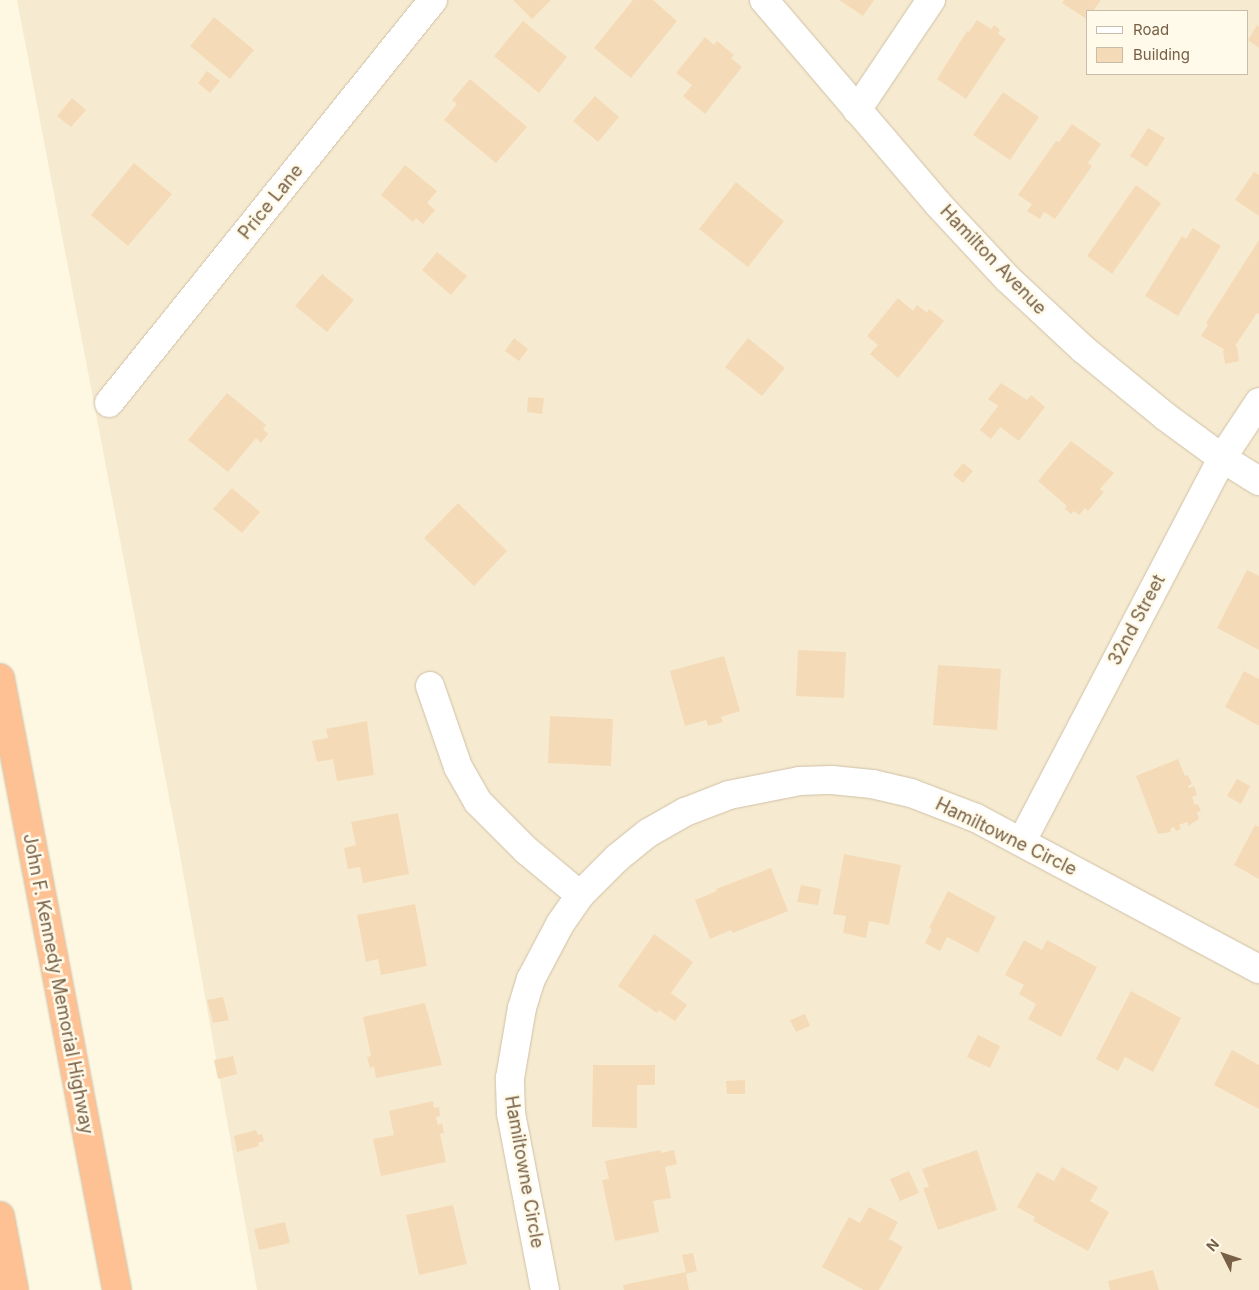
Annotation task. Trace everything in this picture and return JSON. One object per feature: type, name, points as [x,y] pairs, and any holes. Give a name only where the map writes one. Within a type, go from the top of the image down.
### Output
[{"type":"highway","name":"John F. Kennedy Memorial Highway","points":[[0,678],[117,1290]]},
{"type":"highway","points":[[0,1216],[14,1290]]},
{"type":"street","name":"Price Lane","points":[[109,403],[433,0]]},
{"type":"street","name":"Hamilton Avenue","points":[[764,0],[970,240],[1046,316],[1120,380],[1222,458],[1259,481]]},
{"type":"street","points":[[857,110],[931,0]]},
{"type":"street","name":"32nd Street","points":[[1022,842],[1222,458],[1259,402]]},
{"type":"street","points":[[430,686],[458,768],[478,802],[521,845],[580,895]]},
{"type":"street","name":"Hamiltowne Circle","points":[[545,1290],[511,1113],[510,1078],[522,1008],[531,979],[560,924],[580,895],[617,858],[648,833],[686,812],[729,795],[800,781],[840,781],[872,784],[911,793],[976,818],[1259,968]]},
{"type":"shaded area","points":[[17,0],[1259,0],[1259,1290],[257,1290],[178,844]]},
{"type":"building","points":[[513,0],[551,0],[532,19]]},
{"type":"building","points":[[633,0],[653,0],[677,21],[631,78],[594,48]]},
{"type":"building","points":[[839,0],[874,0],[863,16]]},
{"type":"building","points":[[1064,0],[1101,0],[1094,10],[1086,10],[1086,19],[1062,3]]},
{"type":"building","points":[[214,17],[254,50],[230,79],[190,46]]},
{"type":"building","points":[[977,20],[991,29],[994,25],[1000,30],[998,34],[1006,39],[966,99],[937,79],[967,31],[969,32]]},
{"type":"building","points":[[523,21],[567,57],[539,93],[494,56]]},
{"type":"building","points":[[1257,25],[1259,27],[1259,48],[1249,41]]},
{"type":"building","points":[[705,37],[714,45],[717,41],[734,55],[731,58],[742,67],[705,114],[683,96],[692,85],[676,73]]},
{"type":"building","points":[[207,71],[220,81],[210,93],[198,83]]},
{"type":"building","points":[[470,79],[527,127],[496,163],[444,120],[457,104],[452,100]]},
{"type":"building","points":[[1003,92],[1039,117],[1010,160],[973,135]]},
{"type":"building","points":[[595,96],[619,117],[598,142],[573,121]]},
{"type":"building","points":[[72,98],[86,110],[71,127],[57,116]]},
{"type":"building","points":[[1072,124],[1101,144],[1088,163],[1092,166],[1055,219],[1044,212],[1040,219],[1027,211],[1032,204],[1018,195],[1056,141],[1059,142]]},
{"type":"building","points":[[1148,128],[1165,138],[1147,167],[1130,156]]},
{"type":"building","points":[[134,163],[172,194],[128,246],[91,215]]},
{"type":"building","points":[[405,165],[437,191],[427,203],[435,210],[423,224],[416,218],[413,222],[381,195]]},
{"type":"building","points":[[1254,172],[1259,175],[1259,216],[1235,200]]},
{"type":"building","points":[[736,182],[784,221],[748,267],[699,229]]},
{"type":"building","points":[[1136,185],[1161,203],[1112,274],[1087,256]]},
{"type":"building","points":[[1193,228],[1221,246],[1178,316],[1145,296],[1182,236],[1186,239]]},
{"type":"building","points":[[1259,240],[1259,314],[1257,313],[1235,346],[1237,347],[1239,361],[1225,364],[1223,350],[1225,350],[1201,336],[1208,325],[1206,323]]},
{"type":"building","points":[[437,252],[467,276],[451,295],[422,270]]},
{"type":"building","points":[[322,274],[354,300],[327,332],[295,306]]},
{"type":"building","points":[[898,298],[913,311],[917,305],[927,313],[929,309],[944,321],[898,378],[870,354],[878,345],[867,336]]},
{"type":"building","points":[[514,338],[528,349],[519,361],[505,351]]},
{"type":"building","points":[[748,338],[785,368],[762,396],[725,367]]},
{"type":"building","points":[[1001,383],[1027,400],[1031,395],[1045,407],[1019,441],[1000,427],[991,439],[980,430],[998,406],[988,399]]},
{"type":"building","points":[[227,393],[266,425],[263,429],[268,434],[261,443],[256,438],[228,472],[188,440]]},
{"type":"building","points":[[528,397],[544,398],[542,414],[527,412]]},
{"type":"building","points":[[1071,441],[1114,473],[1100,489],[1104,492],[1088,511],[1085,508],[1079,515],[1074,511],[1071,514],[1065,509],[1067,506],[1038,481]]},
{"type":"building","points":[[963,463],[973,471],[963,483],[953,475]]},
{"type":"building","points":[[232,488],[260,512],[242,533],[213,509]]},
{"type":"building","points":[[458,503],[507,551],[474,586],[424,538]]},
{"type":"building","points":[[1247,570],[1259,576],[1259,650],[1217,628]]},
{"type":"building","points":[[798,650],[846,652],[844,698],[796,696]]},
{"type":"building","points":[[724,656],[740,711],[721,717],[723,722],[708,726],[706,720],[685,726],[670,671]]},
{"type":"building","points":[[938,665],[1001,669],[997,730],[933,725]]},
{"type":"building","points":[[1244,671],[1259,679],[1259,726],[1225,707]]},
{"type":"building","points":[[550,716],[613,719],[611,766],[548,763]]},
{"type":"building","points":[[367,721],[374,775],[337,781],[333,759],[317,762],[312,741],[328,738],[326,729]]},
{"type":"building","points":[[1178,759],[1185,776],[1188,775],[1192,784],[1188,786],[1189,788],[1194,786],[1197,795],[1192,797],[1195,805],[1198,804],[1201,811],[1197,812],[1199,819],[1188,826],[1187,822],[1179,825],[1181,829],[1176,831],[1174,827],[1170,829],[1171,832],[1158,834],[1136,776]]},
{"type":"building","points":[[1237,779],[1250,786],[1241,804],[1227,796]]},
{"type":"building","points":[[398,813],[409,874],[363,883],[360,867],[348,869],[344,848],[356,845],[351,822]]},
{"type":"building","points":[[1255,825],[1259,827],[1259,879],[1234,865]]},
{"type":"building","points":[[844,854],[901,865],[889,925],[869,921],[866,938],[843,933],[846,916],[833,914]]},
{"type":"building","points":[[771,868],[788,911],[733,933],[731,930],[710,939],[695,900],[717,891],[716,889]]},
{"type":"building","points":[[801,885],[821,889],[818,905],[797,902]]},
{"type":"building","points":[[948,891],[996,917],[978,953],[947,937],[940,951],[925,943],[932,929],[929,928]]},
{"type":"building","points":[[415,904],[427,966],[381,975],[378,959],[366,962],[357,915]]},
{"type":"building","points":[[654,934],[693,962],[671,993],[687,1005],[675,1021],[659,1010],[657,1013],[618,986]]},
{"type":"building","points":[[1024,940],[1042,950],[1047,940],[1097,967],[1061,1037],[1028,1019],[1036,1004],[1019,994],[1024,985],[1005,975]]},
{"type":"building","points":[[1131,991],[1181,1018],[1153,1072],[1125,1057],[1118,1071],[1096,1059]]},
{"type":"building","points":[[223,997],[229,1020],[213,1023],[207,1000]]},
{"type":"building","points":[[425,1003],[442,1065],[376,1078],[374,1066],[370,1068],[367,1057],[371,1056],[363,1017]]},
{"type":"building","points":[[805,1014],[810,1026],[796,1032],[790,1020]]},
{"type":"building","points":[[978,1035],[1000,1046],[990,1068],[967,1057]]},
{"type":"building","points":[[1232,1050],[1259,1065],[1259,1109],[1214,1085]]},
{"type":"building","points":[[233,1056],[237,1074],[218,1079],[214,1060]]},
{"type":"building","points":[[593,1065],[655,1065],[655,1085],[637,1085],[637,1128],[592,1127]]},
{"type":"building","points":[[745,1080],[745,1094],[727,1094],[726,1081]]},
{"type":"building","points":[[433,1101],[434,1108],[439,1107],[440,1116],[436,1117],[438,1125],[442,1123],[444,1133],[440,1134],[446,1162],[381,1176],[373,1139],[394,1135],[389,1111]]},
{"type":"building","points":[[256,1130],[258,1135],[262,1134],[264,1141],[258,1143],[259,1146],[237,1152],[234,1136]]},
{"type":"building","points":[[661,1150],[661,1153],[674,1150],[677,1164],[665,1167],[671,1198],[653,1201],[659,1232],[615,1241],[602,1180],[609,1179],[605,1161]]},
{"type":"building","points":[[977,1150],[997,1210],[938,1230],[923,1188],[929,1187],[922,1169]]},
{"type":"building","points":[[1062,1167],[1098,1187],[1090,1201],[1109,1212],[1088,1251],[1033,1221],[1035,1217],[1017,1207],[1037,1172],[1054,1181]]},
{"type":"building","points":[[909,1171],[919,1193],[900,1201],[890,1179]]},
{"type":"building","points":[[453,1205],[467,1264],[419,1275],[406,1215]]},
{"type":"building","points":[[869,1207],[898,1222],[889,1239],[903,1247],[879,1290],[864,1290],[822,1267],[849,1217],[860,1223]]},
{"type":"building","points":[[285,1222],[290,1243],[259,1250],[254,1229]]},
{"type":"building","points":[[693,1253],[697,1271],[686,1274],[689,1290],[624,1290],[623,1285],[686,1272],[682,1255]]},
{"type":"building","points":[[1153,1270],[1159,1290],[1110,1290],[1108,1281]]}]
